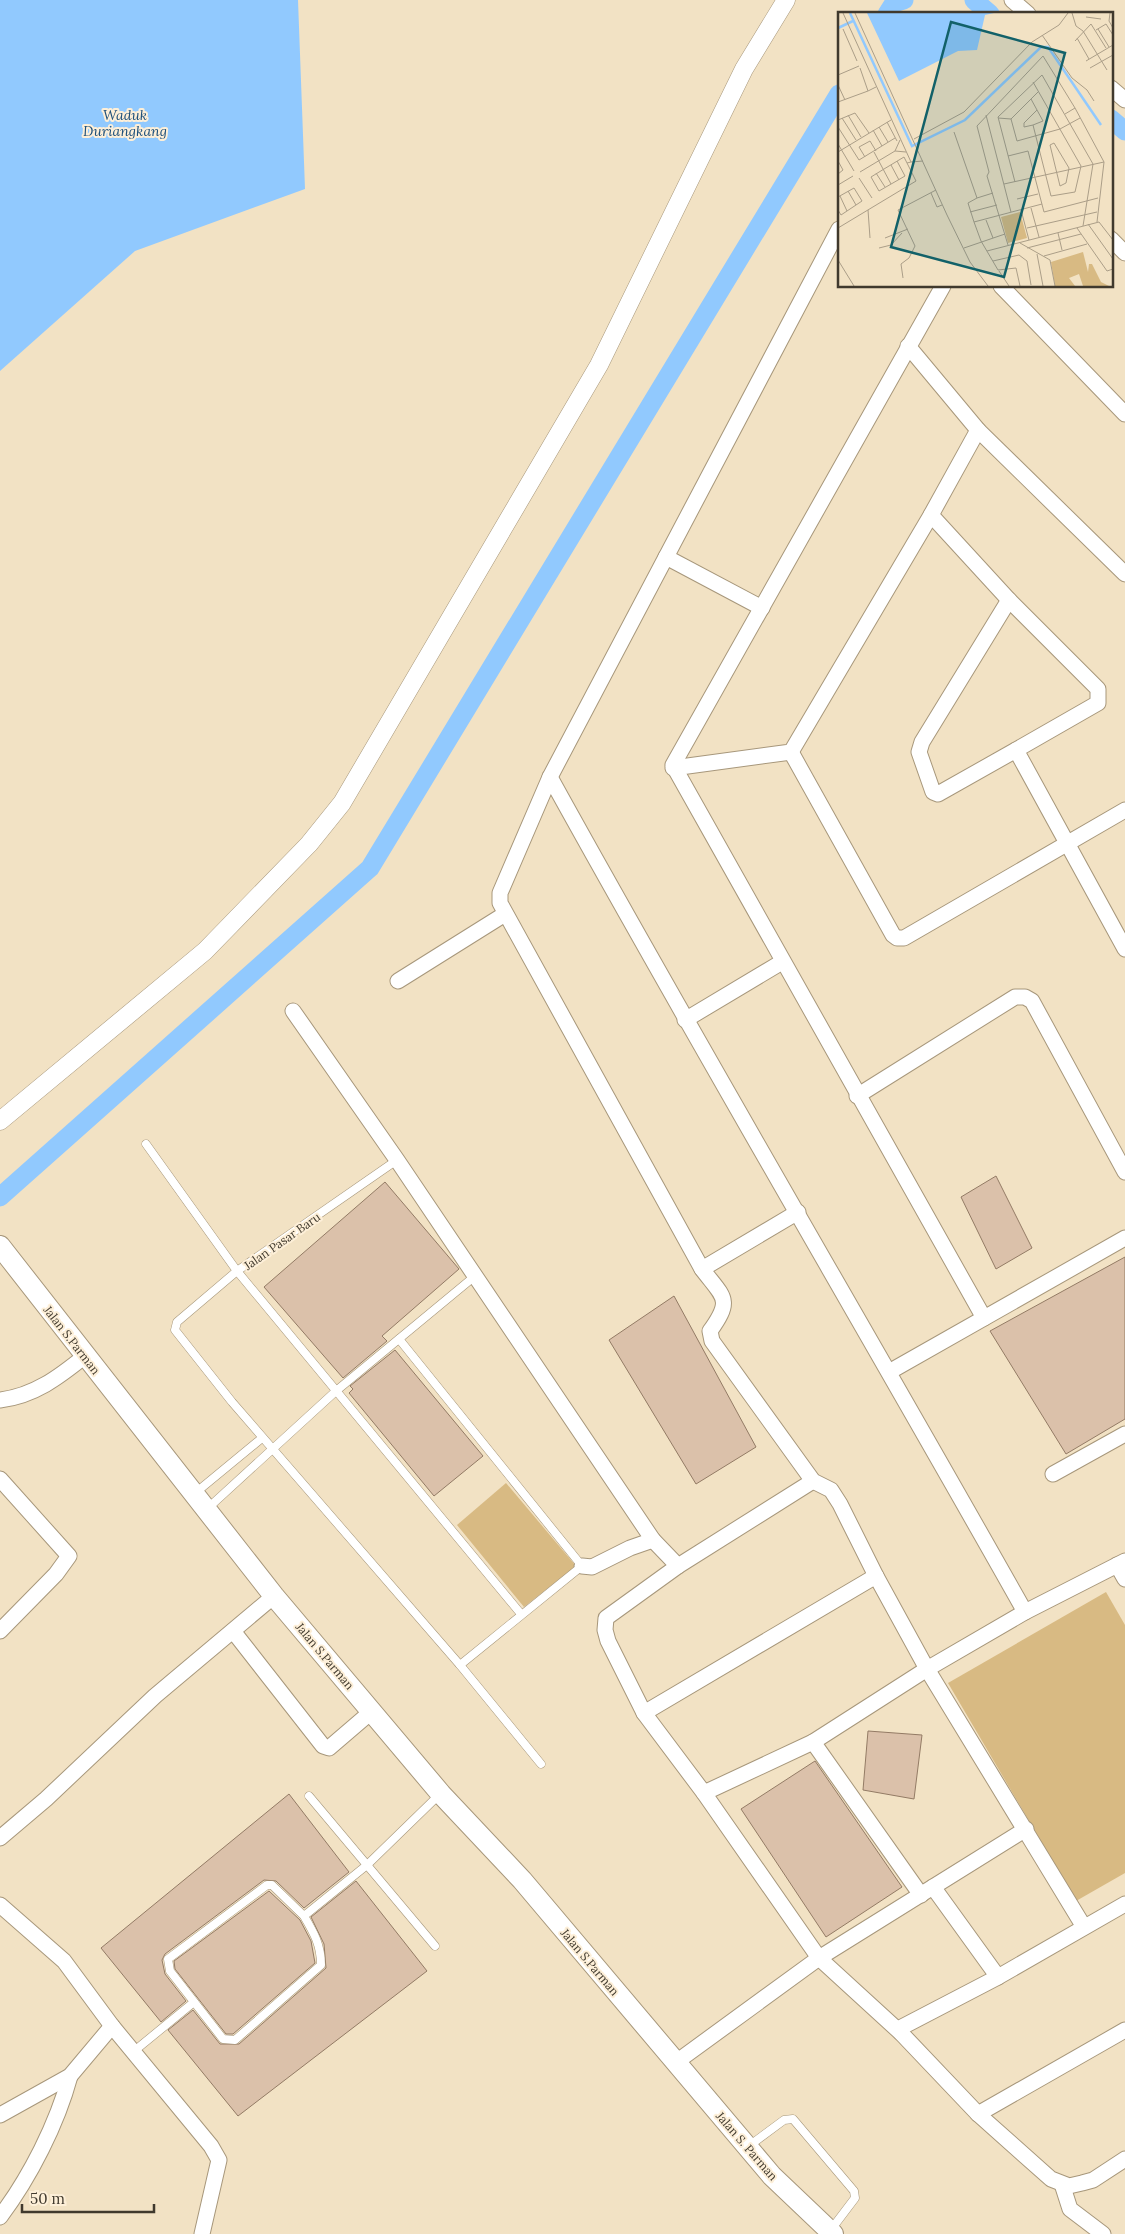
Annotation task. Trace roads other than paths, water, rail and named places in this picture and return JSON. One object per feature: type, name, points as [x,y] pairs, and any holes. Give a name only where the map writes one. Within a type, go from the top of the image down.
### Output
[{"type":"main road","name":"Jalan S.Parman","points":[[0,1246],[199,1503],[274,1596],[440,1794],[522,1880],[671,2058]]},
{"type":"main road","name":"Jalan S. Parman","points":[[671,2058],[772,2176],[831,2232]]},
{"type":"street","points":[[0,1121],[204,951],[309,844],[342,803],[599,365],[744,70],[786,0]]},
{"type":"street","points":[[1012,0],[1026,12]]},
{"type":"street","points":[[1112,89],[1125,100]]},
{"type":"street","points":[[838,231],[550,778],[500,893],[500,903],[702,1270],[723,1296],[725,1303],[722,1314],[710,1331],[712,1341],[813,1481],[831,1490],[840,1504],[876,1576],[927,1669],[1084,1927]]},
{"type":"street","points":[[1112,240],[1125,253]]},
{"type":"street","points":[[942,288],[762,608],[674,760],[673,768],[984,1318]]},
{"type":"street","points":[[1003,288],[1125,414]]},
{"type":"street","points":[[908,346],[978,430],[1125,574]]},
{"type":"street","points":[[791,752],[931,515],[978,430]]},
{"type":"street","points":[[931,515],[1009,600],[1098,690],[1098,703],[938,794],[934,792],[919,752],[922,742],[1009,600]]},
{"type":"street","points":[[666,557],[762,608]]},
{"type":"street","points":[[1016,750],[1069,844],[1125,950]]},
{"type":"street","points":[[673,768],[791,752]]},
{"type":"street","points":[[791,752],[893,935],[897,938],[904,938],[1125,810]]},
{"type":"street","points":[[550,778],[684,1020],[798,1212],[1025,1612]]},
{"type":"street","points":[[398,981],[505,914]]},
{"type":"street","points":[[684,1020],[782,962]]},
{"type":"street","points":[[857,1096],[1015,997],[1025,997],[1032,1001],[1125,1172]]},
{"type":"street","points":[[294,1011],[397,1160],[653,1540],[678,1566]]},
{"type":"street","points":[[702,1270],[798,1212]]},
{"type":"street","points":[[890,1372],[1125,1238]]},
{"type":"street","points":[[0,1400],[13,1399],[42,1387],[58,1378],[85,1356]]},
{"type":"street","points":[[1053,1474],[1125,1434]]},
{"type":"street","points":[[0,1479],[69,1556],[56,1574],[0,1631]]},
{"type":"street","points":[[813,1481],[678,1566],[606,1618],[605,1630],[608,1642],[644,1712],[704,1793],[819,1958],[901,2033],[978,2114],[1051,2179],[1069,2186],[1092,2180],[1125,2159]]},
{"type":"street","points":[[582,1566],[592,1567],[630,1548],[653,1540]]},
{"type":"street","points":[[704,1793],[813,1742],[927,1669],[1025,1612],[1121,1563],[1125,1579]]},
{"type":"street","points":[[644,1712],[876,1576]]},
{"type":"street","points":[[0,1838],[46,1799],[155,1696],[274,1596]]},
{"type":"street","points":[[233,1631],[323,1746],[329,1748],[371,1712]]},
{"type":"street","points":[[813,1742],[927,1891],[998,1977]]},
{"type":"street","points":[[671,2058],[819,1958],[1026,1829]]},
{"type":"street","points":[[0,1904],[64,1960],[112,2026],[199,2130],[219,2160],[202,2234]]},
{"type":"street","points":[[901,2033],[902,2027],[998,1977],[1125,1904]]},
{"type":"street","points":[[0,2115],[70,2076],[112,2026]]},
{"type":"street","points":[[978,2114],[1125,2030]]},
{"type":"street","points":[[0,2216],[16,2195],[62,2105],[70,2076]]},
{"type":"street","points":[[1062,2184],[1070,2209],[1103,2234]]},
{"type":"lane","points":[[146,1144],[237,1272],[521,1614]]},
{"type":"lane","name":"Jalan Pasar Baru","points":[[262,1438],[176,1330],[176,1322],[237,1272],[397,1160]]},
{"type":"lane","points":[[199,1503],[272,1449],[336,1391],[475,1276]]},
{"type":"lane","points":[[398,1339],[582,1566],[460,1665]]},
{"type":"lane","points":[[199,1503],[262,1438],[460,1665],[541,1764]]},
{"type":"lane","points":[[304,1916],[367,1865],[440,1794]]},
{"type":"lane","points":[[309,1796],[434,1946]]},
{"type":"lane","points":[[267,1885],[272,1885],[304,1916],[316,1936],[321,1951],[321,1965],[234,2040],[223,2039],[170,1971],[168,1959],[267,1885]]},
{"type":"lane","points":[[133,2052],[194,2002]]},
{"type":"lane","points":[[748,2148],[784,2120],[794,2119],[854,2191],[855,2198],[831,2232]]},
{"type":"water","name":"Waduk Duriangkang","points":[[0,0],[298,0],[305,189],[135,251],[0,371]]},
{"type":"waterway","points":[[888,12],[894,3],[904,0]]},
{"type":"waterway","points":[[974,0],[988,12]]},
{"type":"waterway","points":[[0,1197],[370,868],[838,96]]},
{"type":"waterway","points":[[1112,120],[1125,131]]}]
